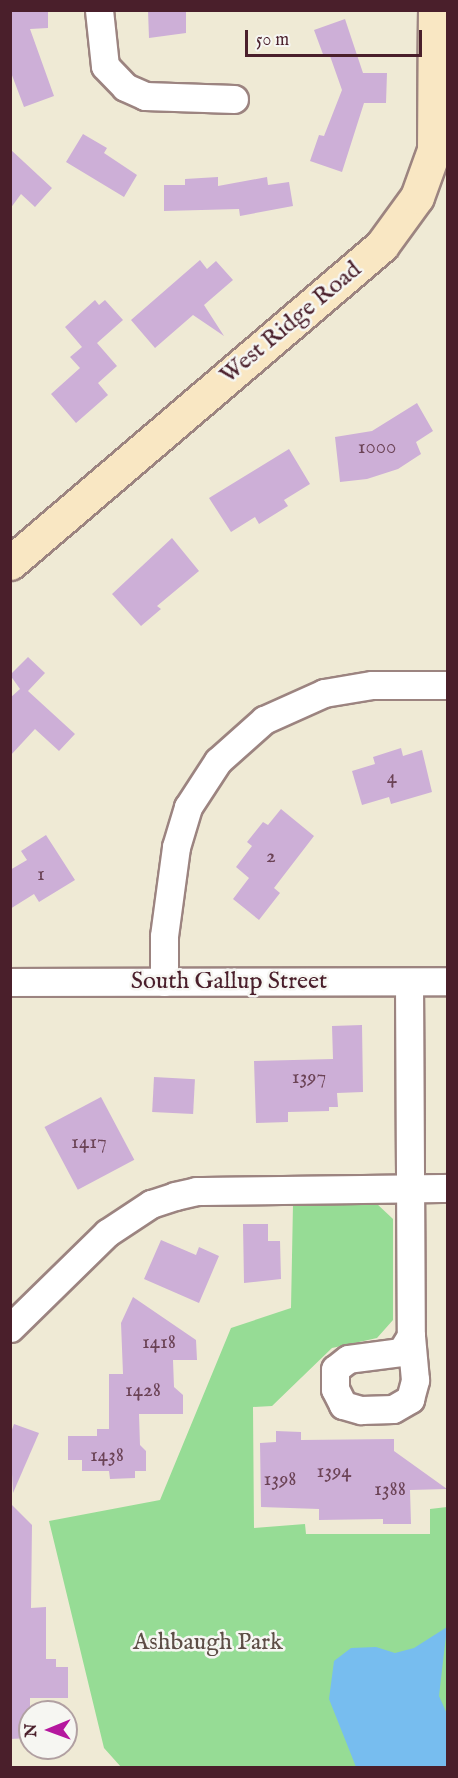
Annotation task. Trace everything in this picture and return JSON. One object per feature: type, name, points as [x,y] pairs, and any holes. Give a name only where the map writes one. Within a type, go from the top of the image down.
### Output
[{"type":"street","points":[[99,10],[105,66],[125,87],[145,96],[234,99]]},
{"type":"street","name":"West Ridge Road","points":[[10,563],[382,245],[417,197],[434,150],[435,10]]},
{"type":"street","points":[[164,982],[164,936],[176,848],[188,807],[218,761],[264,720],[324,693],[372,685],[447,685]]},
{"type":"street","name":"South Gallup Street","points":[[10,982],[447,981]]},
{"type":"street","points":[[409,982],[412,1189],[411,1336]]},
{"type":"street","points":[[10,1328],[106,1233],[151,1204],[196,1191],[447,1188]]},
{"type":"green space","name":"Ashbaugh Park","points":[[376,1203],[393,1219],[393,1320],[377,1338],[332,1348],[272,1406],[253,1407],[254,1528],[305,1524],[306,1534],[430,1534],[430,1509],[447,1507],[447,1767],[121,1767],[104,1748],[49,1521],[160,1500],[231,1328],[291,1308],[293,1204]]},
{"type":"water","points":[[447,1627],[439,1696],[447,1714],[447,1767],[356,1767],[329,1699],[334,1661],[351,1648],[376,1647],[395,1653],[414,1648]]},
{"type":"building","points":[[10,10],[48,10],[48,28],[30,29],[54,96],[24,107],[10,70]]},
{"type":"building","points":[[148,10],[186,10],[186,33],[149,38]]},
{"type":"building","points":[[345,19],[363,73],[387,73],[386,103],[364,103],[342,172],[310,161],[319,135],[324,136],[342,90],[330,56],[324,57],[314,30]]},
{"type":"building","points":[[83,134],[107,148],[104,153],[137,175],[124,197],[66,162]]},
{"type":"building","points":[[10,149],[52,188],[35,207],[21,194],[10,209]]},
{"type":"building","points":[[218,177],[218,186],[267,177],[268,185],[289,182],[293,206],[240,216],[239,209],[164,211],[164,185],[185,185],[185,179]]},
{"type":"building","points":[[200,260],[207,269],[216,261],[233,280],[204,305],[224,336],[193,315],[155,348],[131,320]]},
{"type":"building","points":[[95,300],[99,305],[105,300],[123,320],[97,343],[117,366],[98,383],[108,395],[76,423],[51,394],[80,368],[70,357],[82,347],[65,327]]},
{"type":"building","points":[[417,403],[433,431],[416,442],[421,454],[398,469],[367,479],[340,482],[335,437],[372,431]]},
{"type":"building","points":[[289,449],[310,484],[284,500],[288,506],[259,524],[255,517],[231,532],[209,498]]},
{"type":"building","points":[[172,538],[199,571],[157,606],[161,609],[141,626],[112,594]]},
{"type":"building","points":[[28,657],[45,673],[28,691],[75,734],[59,751],[35,729],[10,756],[10,698],[20,689],[10,675]]},
{"type":"building","points":[[401,748],[403,756],[422,750],[432,792],[391,804],[389,797],[362,805],[352,771],[375,764],[373,757]]},
{"type":"building","points":[[281,809],[314,836],[274,888],[280,893],[259,920],[233,899],[249,878],[236,867],[252,846],[247,842],[263,822],[268,825]]},
{"type":"building","points":[[46,835],[75,880],[39,902],[34,894],[10,909],[10,870],[27,860],[21,851]]},
{"type":"building","points":[[362,1025],[363,1092],[337,1093],[338,1107],[329,1107],[329,1111],[288,1112],[288,1122],[256,1123],[254,1061],[333,1059],[332,1026]]},
{"type":"building","points":[[154,1077],[195,1079],[193,1114],[152,1112]]},
{"type":"building","points":[[101,1097],[134,1160],[78,1190],[44,1127]]},
{"type":"building","points":[[243,1224],[268,1224],[268,1241],[280,1241],[281,1279],[244,1283]]},
{"type":"building","points":[[161,1240],[196,1255],[199,1247],[219,1256],[199,1303],[144,1279]]},
{"type":"building","points":[[133,1297],[196,1340],[197,1360],[173,1360],[174,1387],[183,1395],[183,1414],[139,1414],[140,1445],[146,1451],[146,1471],[135,1471],[135,1478],[110,1479],[109,1471],[82,1471],[82,1460],[68,1460],[68,1436],[97,1436],[97,1429],[109,1429],[109,1374],[123,1374],[121,1323]]},
{"type":"building","points":[[14,1424],[39,1433],[13,1493],[10,1435]]},
{"type":"building","points":[[276,1431],[301,1432],[301,1440],[394,1439],[394,1451],[447,1489],[410,1490],[411,1524],[383,1524],[383,1519],[319,1520],[319,1509],[261,1507],[260,1443],[276,1442]]},
{"type":"building","points":[[10,1503],[32,1525],[31,1608],[46,1607],[46,1659],[56,1659],[56,1667],[68,1667],[68,1698],[18,1700],[18,1739],[10,1739]]}]
